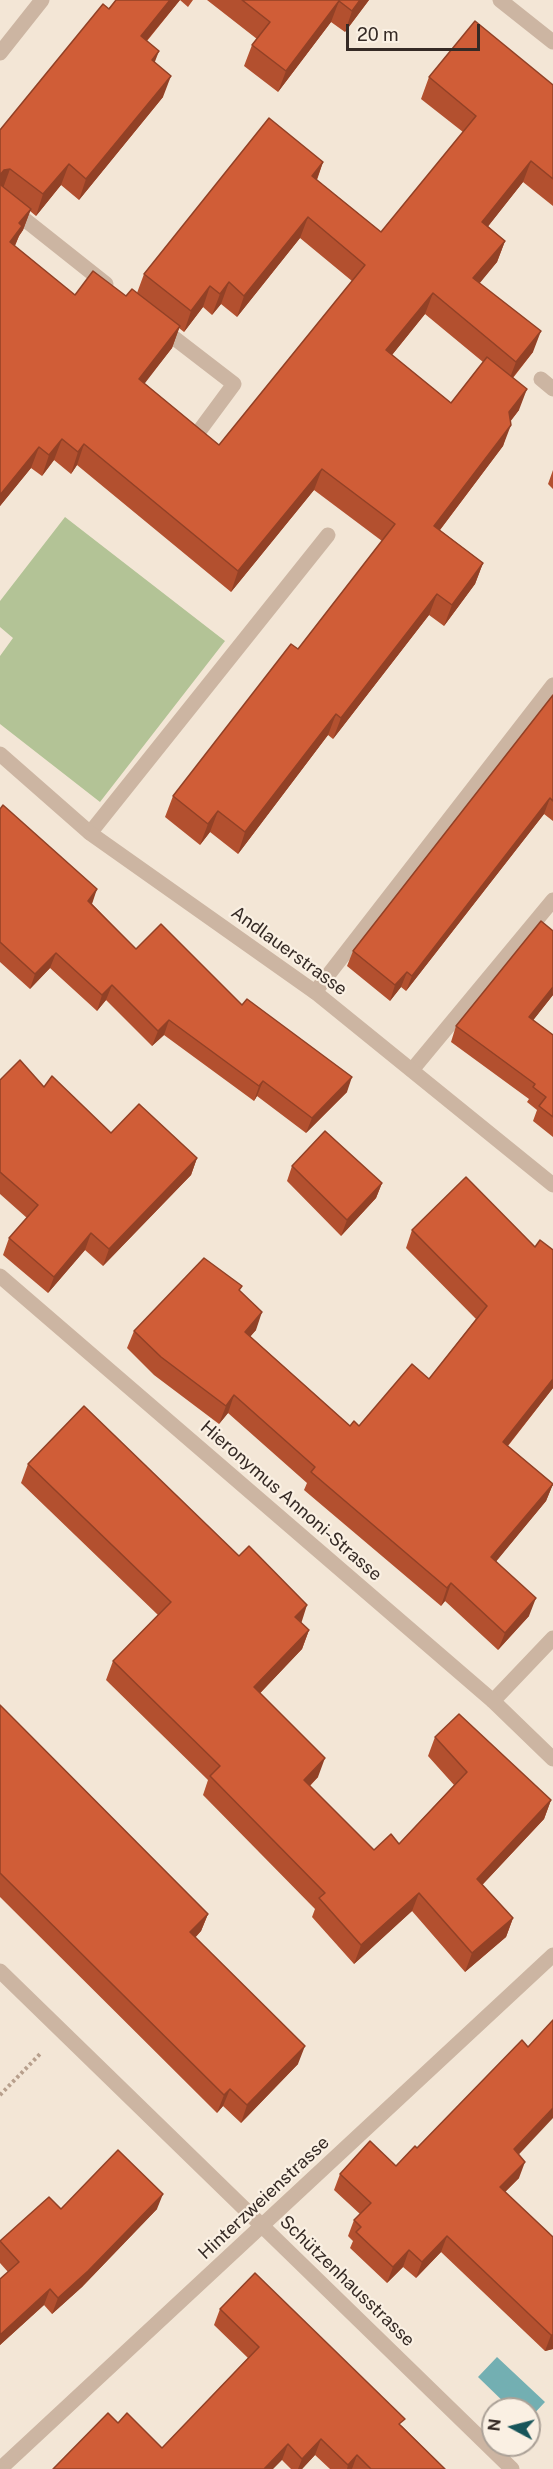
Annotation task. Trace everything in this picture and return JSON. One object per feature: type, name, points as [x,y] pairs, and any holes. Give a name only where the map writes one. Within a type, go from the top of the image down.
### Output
[{"type":"street","points":[[0,53],[42,0]]},
{"type":"street","points":[[500,0],[553,42]]},
{"type":"street","points":[[0,200],[122,296]]},
{"type":"street","points":[[150,318],[234,384],[200,430]]},
{"type":"street","points":[[90,833],[328,535]]},
{"type":"street","points":[[315,992],[553,685]]},
{"type":"street","name":"Andlauerstrasse","points":[[0,754],[90,833],[315,992],[553,1185]]},
{"type":"street","points":[[412,1070],[553,900]]},
{"type":"street","name":"Hieronymus Annoni-Strasse","points":[[0,1276],[493,1701],[553,1759]]},
{"type":"street","points":[[493,1701],[553,1638]]},
{"type":"street","name":"Hinterzweienstrasse","points":[[0,2469],[553,1955]]},
{"type":"street","name":"Schützenhausstrasse","points":[[0,1971],[512,2469]]},
{"type":"path","points":[[0,2095],[62,2031]]},
{"type":"green space","points":[[65,517],[225,641],[100,802],[0,724],[0,656],[13,638],[0,627],[0,601]]},
{"type":"water","points":[[497,2357],[540,2397],[499,2397],[478,2377]]},
{"type":"building","points":[[116,0],[170,0],[141,36],[159,51],[152,60],[171,76],[86,179],[69,164],[43,194],[10,169],[4,170],[0,175],[0,130],[103,4],[109,9]]},
{"type":"building","points":[[242,0],[360,0],[352,11],[339,1],[286,71],[252,45],[270,22]]},
{"type":"building","points":[[475,21],[553,85],[553,179],[531,161],[482,222],[505,241],[473,278],[541,331],[516,362],[433,293],[386,350],[451,403],[487,357],[527,389],[509,412],[511,425],[434,526],[483,563],[452,605],[437,594],[341,718],[336,714],[245,832],[218,811],[208,824],[173,796],[291,644],[298,649],[395,524],[322,469],[238,571],[84,444],[78,452],[62,439],[49,455],[39,447],[0,495],[0,183],[31,209],[19,223],[22,226],[10,242],[75,295],[93,271],[126,296],[132,289],[180,326],[139,379],[219,445],[365,265],[308,217],[244,296],[229,282],[220,294],[210,286],[191,311],[144,274],[269,118],[323,162],[312,176],[381,232],[476,116],[429,77]]},
{"type":"building","points":[[553,695],[553,801],[550,798],[412,976],[407,972],[395,985],[353,951]]},
{"type":"building","points":[[3,805],[97,889],[88,901],[136,949],[161,924],[242,1005],[247,999],[352,1077],[312,1118],[263,1081],[259,1086],[169,1020],[158,1031],[112,985],[102,995],[56,953],[35,974],[0,942],[0,809]]},
{"type":"building","points":[[541,921],[553,931],[553,987],[529,1017],[553,1035],[553,1117],[539,1106],[546,1097],[533,1087],[535,1084],[456,1026]]},
{"type":"building","points":[[20,1060],[44,1087],[52,1076],[111,1133],[139,1104],[197,1158],[109,1249],[91,1233],[54,1277],[9,1238],[38,1205],[0,1172],[0,1080]]},
{"type":"building","points":[[325,1131],[382,1183],[347,1220],[292,1166]]},
{"type":"building","points":[[466,1177],[535,1247],[540,1240],[553,1250],[553,1379],[503,1442],[553,1484],[491,1557],[536,1598],[505,1633],[451,1583],[447,1588],[311,1472],[315,1467],[234,1395],[226,1406],[161,1357],[134,1331],[204,1258],[242,1286],[239,1290],[262,1312],[245,1332],[350,1426],[354,1421],[359,1426],[412,1364],[429,1379],[487,1306],[412,1230]]},
{"type":"building","points":[[84,1406],[239,1556],[249,1546],[307,1605],[295,1617],[309,1630],[254,1687],[325,1758],[304,1780],[374,1850],[391,1834],[399,1844],[467,1772],[435,1737],[459,1714],[551,1800],[477,1879],[513,1918],[472,1953],[419,1893],[361,1945],[319,1898],[325,1893],[210,1776],[220,1766],[113,1661],[171,1602],[28,1464]]},
{"type":"building","points":[[0,1705],[208,1914],[190,1932],[305,2046],[247,2105],[230,2089],[224,2095],[0,1873]]},
{"type":"building","points":[[553,2020],[553,2108],[514,2149],[525,2162],[500,2187],[553,2237],[553,2335],[551,2335],[447,2236],[422,2262],[409,2250],[393,2267],[356,2232],[361,2227],[354,2220],[371,2203],[340,2174],[370,2141],[396,2166],[415,2146],[417,2148],[522,2040],[528,2047]]},
{"type":"building","points":[[118,2150],[163,2194],[88,2271],[58,2298],[50,2289],[0,2335],[0,2279],[19,2262],[0,2241],[49,2197],[61,2209]]},
{"type":"building","points":[[255,2273],[405,2419],[399,2424],[445,2469],[371,2469],[357,2455],[348,2465],[321,2439],[302,2459],[288,2444],[264,2469],[53,2469],[108,2413],[118,2423],[127,2413],[162,2448],[259,2347],[220,2309]]}]
